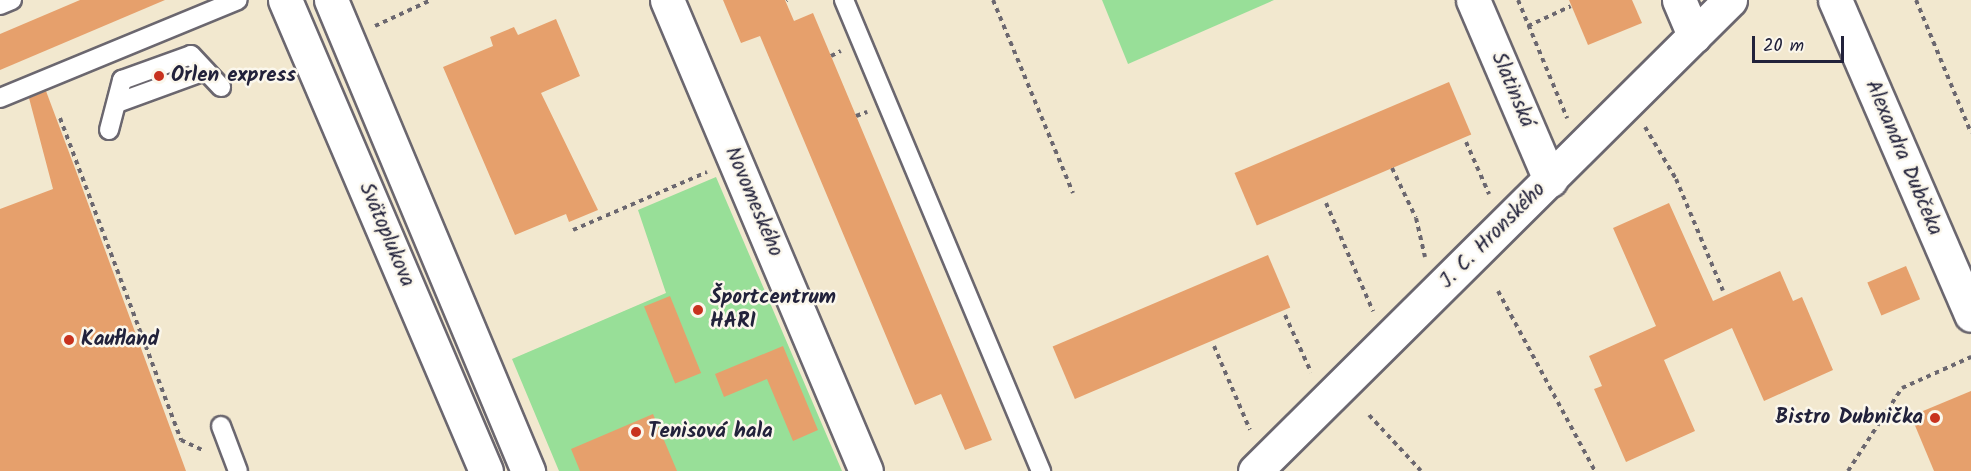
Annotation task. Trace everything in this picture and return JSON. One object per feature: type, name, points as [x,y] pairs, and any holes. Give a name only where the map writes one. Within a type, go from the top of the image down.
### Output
[{"type":"street","name":"Svätoplukova","points":[[285,0],[486,471]]},
{"type":"street","name":"Svätoplukova","points":[[331,0],[528,471]]},
{"type":"street","name":"Novomeského","points":[[667,0],[861,458]]},
{"type":"street","name":"Slatinská","points":[[1473,0],[1550,180]]},
{"type":"street","points":[[1679,0],[1694,36]]},
{"type":"street","name":"J. C. Hronského","points":[[1255,471],[1730,0]]},
{"type":"street","name":"Alexandra Dubčeka","points":[[1835,0],[1971,315]]},
{"type":"lane","points":[[0,5],[12,0]]},
{"type":"lane","points":[[0,98],[238,0]]},
{"type":"lane","points":[[844,0],[1041,471]]},
{"type":"lane","points":[[109,130],[122,80],[191,55],[221,87]]},
{"type":"lane","points":[[221,426],[238,471]]},
{"type":"path","points":[[368,29],[431,0]]},
{"type":"path","points":[[993,0],[1072,193]]},
{"type":"path","points":[[1518,0],[1571,128]]},
{"type":"path","points":[[1916,0],[1971,133]]},
{"type":"path","points":[[1528,26],[1571,6]]},
{"type":"path","points":[[831,56],[837,53]]},
{"type":"path","points":[[856,116],[862,114]]},
{"type":"path","points":[[60,118],[181,440],[202,450],[207,460]]},
{"type":"path","points":[[1640,123],[1676,179],[1723,291]]},
{"type":"path","points":[[1466,142],[1493,203]]},
{"type":"path","points":[[573,230],[735,160]]},
{"type":"path","points":[[1392,168],[1416,218],[1427,267]]},
{"type":"path","points":[[1326,203],[1375,318]]},
{"type":"path","points":[[1498,291],[1595,471]]},
{"type":"path","points":[[1285,315],[1314,378]]},
{"type":"path","points":[[1214,346],[1252,437]]},
{"type":"path","points":[[1848,471],[1902,388],[1971,357]]},
{"type":"path","points":[[1369,415],[1421,471]]},
{"type":"green space","points":[[1102,0],[1274,0],[1128,64]]},
{"type":"green space","name":"Športcentrum HARI","points":[[716,177],[842,471],[559,471],[512,359],[666,293],[638,210]]},
{"type":"building","points":[[80,0],[165,0],[0,70],[0,34]]},
{"type":"building","points":[[723,0],[785,0],[794,21],[813,13],[992,440],[965,450],[941,394],[915,405],[760,36],[741,43]]},
{"type":"building","points":[[1569,0],[1632,0],[1642,23],[1588,45]]},
{"type":"building","points":[[556,19],[580,76],[541,93],[598,210],[569,222],[566,214],[515,235],[443,67],[493,46],[490,37],[514,27],[518,35]]},
{"type":"building","points":[[1449,82],[1471,134],[1257,226],[1235,173]]},
{"type":"building","name":"Kaufland","points":[[46,91],[186,471],[0,471],[0,209],[53,189],[29,98]]},
{"type":"building","points":[[1669,203],[1713,301],[1780,271],[1793,301],[1802,297],[1833,370],[1764,401],[1732,328],[1664,360],[1695,431],[1626,462],[1594,389],[1602,386],[1589,356],[1656,326],[1613,228]]},
{"type":"building","points":[[1268,255],[1290,307],[1075,399],[1053,346]]},
{"type":"building","points":[[1906,266],[1920,299],[1881,316],[1867,282]]},
{"type":"building","points":[[670,296],[701,373],[675,383],[644,306]]},
{"type":"building","points":[[783,346],[818,430],[793,441],[767,379],[724,397],[715,374]]},
{"type":"building","points":[[1971,391],[1971,471],[1934,471],[1911,416]]},
{"type":"building","name":"Tenisová hala","points":[[653,414],[677,471],[580,471],[571,449]]},
{"type":"place","name":"Orlen express","points":[[159,76]]},
{"type":"place","name":"Športcentrum HARI","points":[[698,310]]},
{"type":"place","name":"Kaufland","points":[[69,340]]},
{"type":"place","name":"Bistro Dubnička","points":[[1935,418]]},
{"type":"place","name":"Tenisová hala","points":[[636,432]]}]
